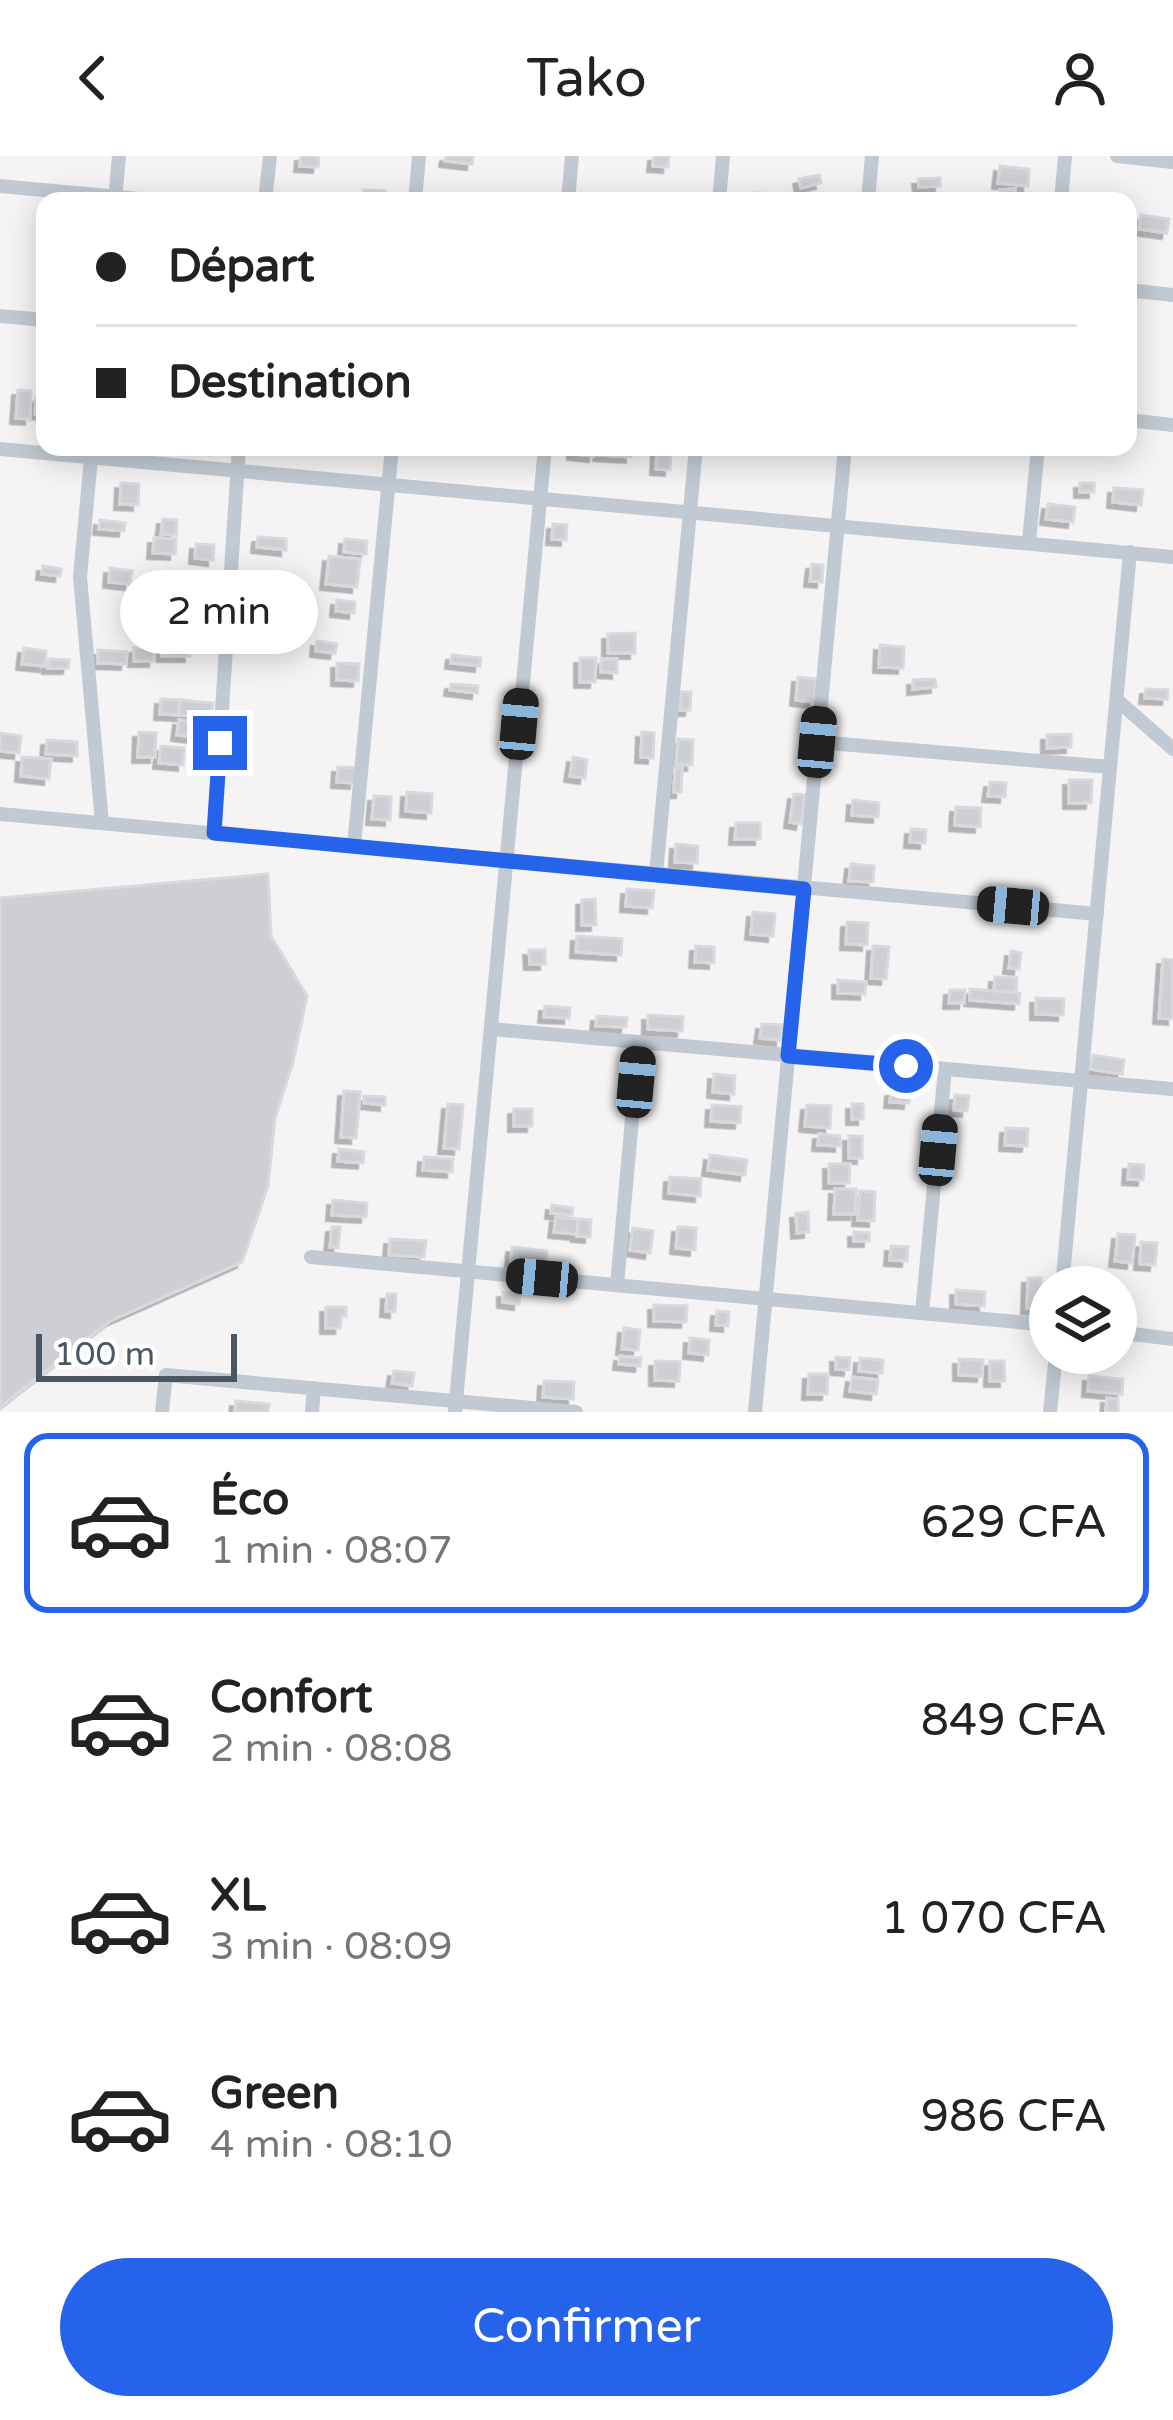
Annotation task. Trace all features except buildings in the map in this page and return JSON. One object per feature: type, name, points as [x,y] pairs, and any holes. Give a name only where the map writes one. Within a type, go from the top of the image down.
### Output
[{"type":"street","points":[[116,192],[119,156]]},
{"type":"street","points":[[267,192],[270,156]]},
{"type":"street","points":[[416,192],[419,156]]},
{"type":"street","points":[[569,192],[572,156]]},
{"type":"street","points":[[720,192],[723,156]]},
{"type":"street","points":[[869,192],[872,156]]},
{"type":"street","points":[[1062,192],[1065,156]]},
{"type":"street","points":[[1118,156],[1173,162]]},
{"type":"street","points":[[0,186],[53,192]]},
{"type":"street","points":[[1137,291],[1173,295]]},
{"type":"street","points":[[0,316],[36,319]]},
{"type":"street","points":[[1137,421],[1173,424]]},
{"type":"street","points":[[0,449],[36,450]]},
{"type":"street","points":[[91,456],[80,577],[102,823]]},
{"type":"street","points":[[119,456],[238,473],[1173,556]]},
{"type":"street","points":[[214,833],[239,456]]},
{"type":"street","points":[[355,846],[391,456]]},
{"type":"street","points":[[455,1407],[544,456]]},
{"type":"street","points":[[656,874],[695,456]]},
{"type":"street","points":[[755,1412],[844,456]]},
{"type":"street","points":[[1029,542],[1037,456]]},
{"type":"street","points":[[1064,1266],[1130,552]]},
{"type":"street","points":[[1117,700],[1173,749]]},
{"type":"street","points":[[817,742],[1111,766]]},
{"type":"street","points":[[0,814],[1097,914]]},
{"type":"street","points":[[490,1029],[1173,1089]]},
{"type":"street","points":[[617,1285],[639,1042]]},
{"type":"street","points":[[922,1313],[945,1069]]},
{"type":"street","points":[[311,1258],[1029,1322]]},
{"type":"street","points":[[1137,1335],[1173,1339]]},
{"type":"street","points":[[1050,1412],[1054,1374]]},
{"type":"street","points":[[162,1412],[166,1375],[455,1407],[576,1412]]},
{"type":"street","points":[[312,1412],[314,1388]]},
{"type":"route","points":[[220,743],[214,833],[804,889],[788,1056],[906,1066]]}]
